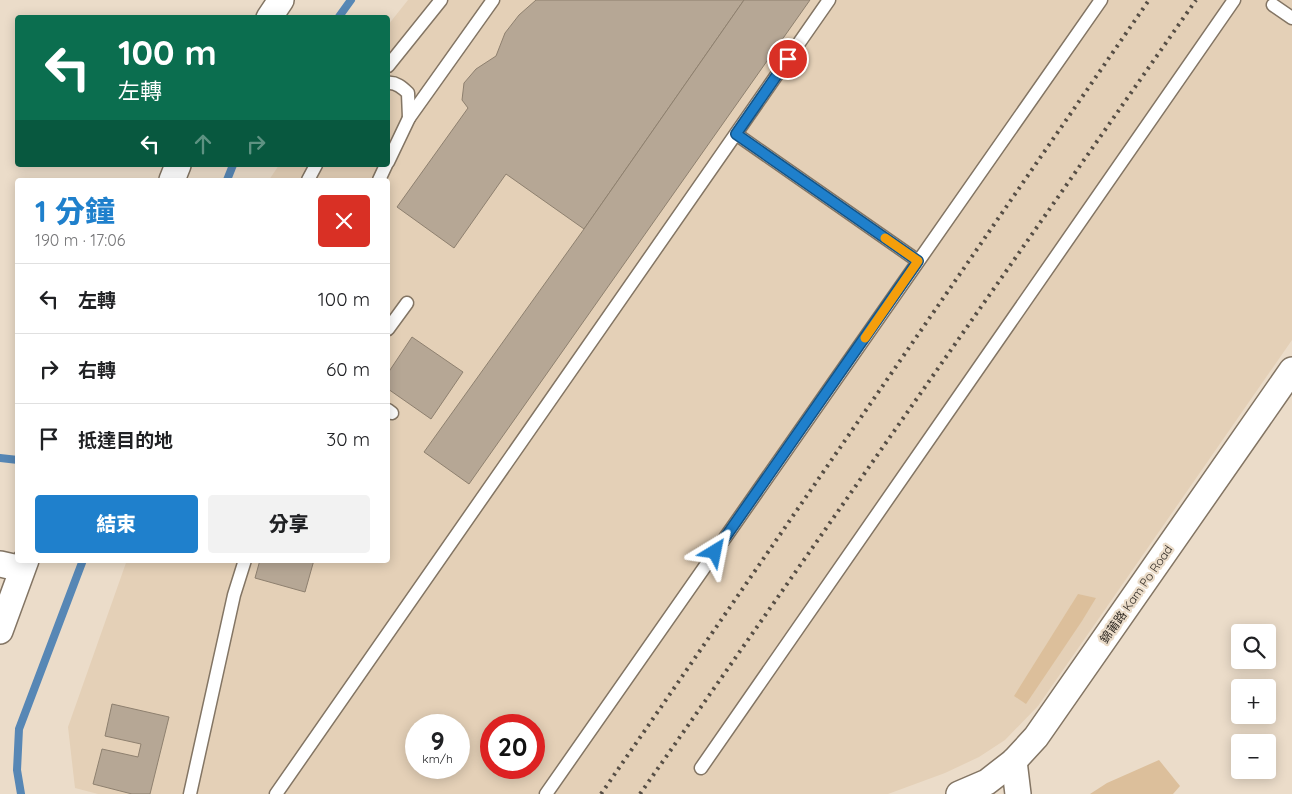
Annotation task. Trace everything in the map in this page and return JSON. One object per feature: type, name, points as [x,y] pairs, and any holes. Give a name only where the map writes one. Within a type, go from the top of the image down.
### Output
[{"type":"street","points":[[271,15],[281,0]]},
{"type":"street","name":"錦莆路 Kam Po Road","points":[[958,794],[987,782],[1014,761],[1036,737],[1292,370]]},
{"type":"street","points":[[0,631],[16,564]]},
{"type":"street","points":[[1014,761],[1018,794]]},
{"type":"lane","points":[[390,64],[441,0]]},
{"type":"lane","points":[[390,158],[409,118],[493,0]]},
{"type":"lane","points":[[276,794],[829,0]]},
{"type":"lane","points":[[546,794],[1101,0]]},
{"type":"lane","points":[[701,768],[1234,0]]},
{"type":"lane","points":[[1273,5],[1292,18]]},
{"type":"lane","points":[[390,83],[401,86],[408,93],[409,118]]},
{"type":"lane","points":[[736,134],[918,261]]},
{"type":"lane","points":[[390,326],[407,303]]},
{"type":"lane","points":[[190,794],[234,594],[244,563]]},
{"type":"shaded area","points":[[408,0],[1292,0],[1292,340],[1038,706],[1005,740],[979,757],[945,773],[888,794],[98,794],[75,788],[68,727],[126,563],[390,563],[390,178],[270,178],[278,167],[390,167],[390,22]]},
{"type":"shaded area","points":[[1078,594],[1096,598],[1026,704],[1014,696]]},
{"type":"shaded area","points":[[1159,760],[1180,786],[1173,794],[1090,794],[1107,783]]},
{"type":"building","points":[[536,0],[744,0],[584,229],[506,174],[454,248],[397,207],[468,108],[462,100],[464,83],[476,69],[496,56],[505,33],[519,15]]},
{"type":"building","points":[[744,0],[810,0],[469,484],[424,452],[584,229]]},
{"type":"building","points":[[412,337],[463,372],[431,419],[390,390],[390,370]]},
{"type":"building","points":[[259,563],[313,563],[305,592],[255,578]]},
{"type":"building","points":[[112,704],[169,717],[150,794],[132,794],[93,784],[102,749],[138,757],[141,744],[105,736]]},
{"type":"waterway","points":[[340,15],[351,0]]},
{"type":"waterway","points":[[228,178],[232,167]]},
{"type":"waterway","points":[[0,458],[15,460]]},
{"type":"waterway","points":[[21,794],[17,770],[19,729],[82,563]]},
{"type":"railway","points":[[601,794],[1149,0]]},
{"type":"railway","points":[[640,794],[1196,0]]},
{"type":"slow traffic","points":[[865,338],[918,261],[885,238]]},
{"type":"route","points":[[715,552],[918,261],[736,134],[788,59]]}]
